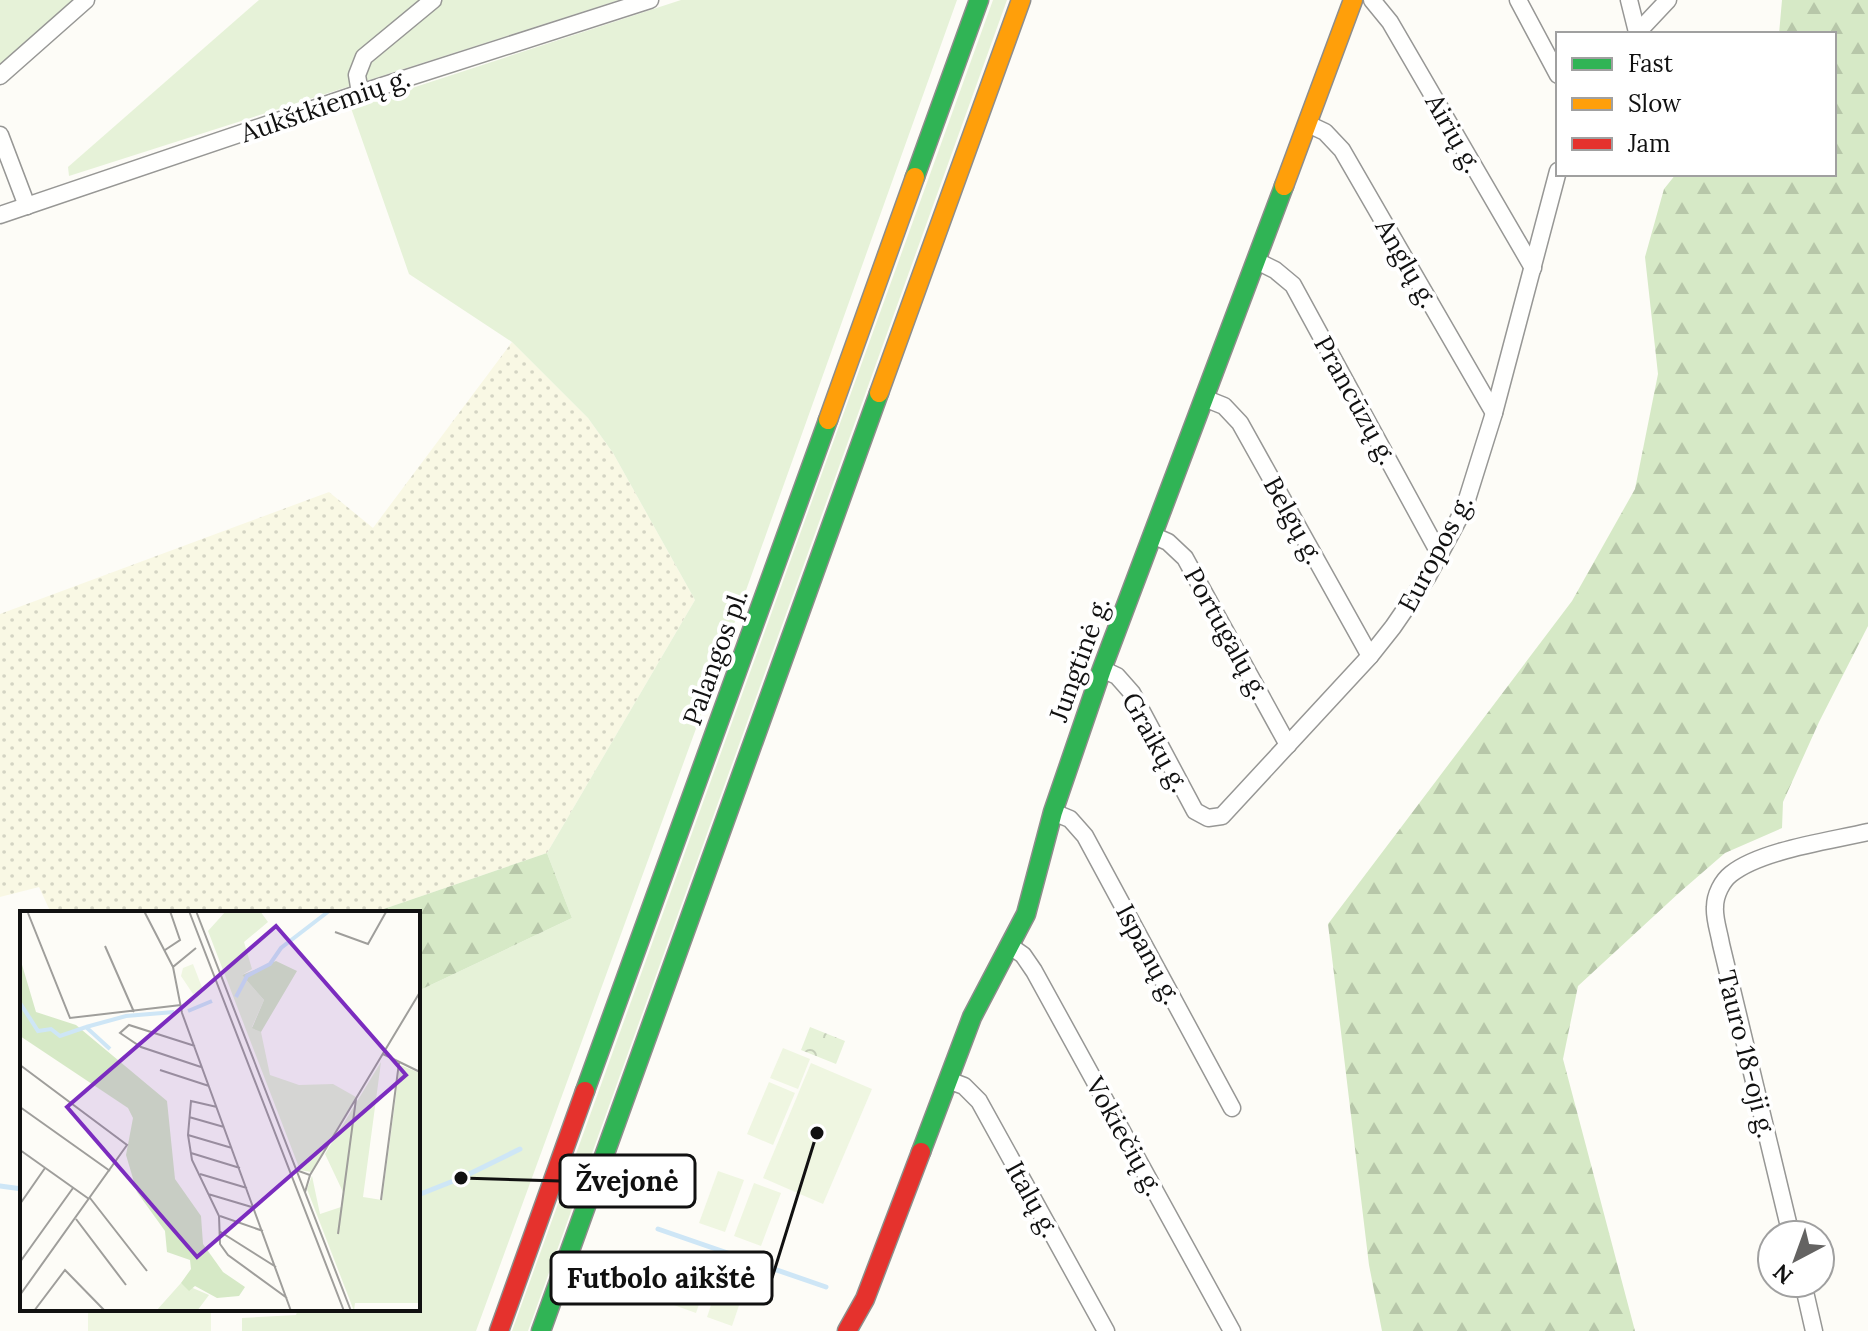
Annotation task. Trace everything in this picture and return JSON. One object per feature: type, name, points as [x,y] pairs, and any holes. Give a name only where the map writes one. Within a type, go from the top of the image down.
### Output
[{"type":"main road","name":"Palangos pl.","points":[[499,1331],[979,0]]},
{"type":"main road","points":[[541,1331],[1021,0]]},
{"type":"main road","name":"Jungtinė g.","points":[[847,1331],[865,1299],[972,1017],[1026,914],[1053,812],[1102,669],[1353,0]]},
{"type":"street","points":[[0,76],[86,0]]},
{"type":"street","points":[[360,93],[357,75],[364,57],[433,0]]},
{"type":"street","name":"Aukštkiemių g.","points":[[0,215],[360,93],[650,0]]},
{"type":"street","name":"Airių g.","points":[[1372,0],[1390,22],[1533,268]]},
{"type":"street","points":[[1518,0],[1556,71]]},
{"type":"street","points":[[1629,0],[1636,32]]},
{"type":"street","points":[[1637,32],[1668,0]]},
{"type":"street","name":"Anglų g.","points":[[1308,124],[1325,132],[1342,150],[1494,413]]},
{"type":"street","points":[[0,135],[27,206]]},
{"type":"street","name":"Europos g.","points":[[1208,818],[1222,816],[1370,656],[1419,589],[1464,509],[1494,413],[1557,176]]},
{"type":"street","name":"Prancūzų g.","points":[[1257,261],[1275,270],[1293,285],[1439,553]]},
{"type":"street","name":"Belgų g.","points":[[1204,398],[1224,406],[1240,423],[1370,656]]},
{"type":"street","name":"Portugalų g.","points":[[1152,535],[1168,542],[1185,558],[1288,745]]},
{"type":"street","name":"Graikų g.","points":[[1102,669],[1117,676],[1132,693],[1187,799],[1195,811],[1208,818]]},
{"type":"street","name":"Ispanų g.","points":[[1053,812],[1070,819],[1085,836],[1232,1108]]},
{"type":"street","name":"Tauro 18-oji g.","points":[[1787,1219],[1721,944],[1715,907],[1719,890],[1729,875],[1749,863],[1773,854],[1868,832]]},
{"type":"street","name":"Vokiečių g.","points":[[1010,946],[1023,955],[1034,971],[1232,1331]]},
{"type":"street","name":"Italų g.","points":[[948,1080],[964,1086],[979,1101],[1106,1331]]},
{"type":"street","points":[[1807,1299],[1814,1331]]},
{"type":"green space","points":[[0,0],[75,0],[0,67]]},
{"type":"green space","points":[[259,0],[619,0],[69,176],[68,167]]},
{"type":"green space","points":[[681,0],[957,0],[724,652],[476,1331],[242,1331],[242,1318],[296,1315],[297,1311],[420,1311],[420,990],[572,918],[547,853],[695,600],[613,453],[588,418],[512,342],[409,274],[351,108]]},
{"type":"green space","points":[[993,0],[1007,0],[528,1331],[512,1331]]},
{"type":"green space","points":[[1782,0],[1868,0],[1868,626],[1783,802],[1782,828],[1725,853],[1578,986],[1563,1059],[1635,1331],[1382,1331],[1369,1265],[1328,924],[1572,601],[1635,489],[1658,374],[1645,257],[1664,189],[1674,176],[1836,176],[1836,32],[1779,32]]},
{"type":"green space","points":[[512,342],[588,418],[613,453],[695,600],[547,853],[378,911],[50,911],[39,887],[0,897],[0,614],[329,492],[373,528]]},
{"type":"green space","points":[[547,853],[572,918],[420,990],[420,911],[378,911]]},
{"type":"green space","points":[[810,1027],[845,1041],[836,1064],[801,1050]]},
{"type":"green space","points":[[783,1048],[810,1059],[798,1089],[770,1078]]},
{"type":"green space","points":[[811,1063],[872,1089],[823,1204],[763,1178]]},
{"type":"green space","points":[[769,1082],[795,1093],[773,1145],[747,1134]]},
{"type":"green space","points":[[718,1171],[744,1180],[725,1232],[699,1223]]},
{"type":"green space","points":[[754,1183],[781,1193],[761,1246],[734,1236]]},
{"type":"green space","points":[[688,1254],[713,1263],[696,1313],[671,1304]]},
{"type":"green space","points":[[724,1267],[749,1276],[732,1326],[707,1317]]},
{"type":"green space","points":[[88,1311],[211,1311],[211,1331],[88,1331]]},
{"type":"waterway","points":[[420,1194],[520,1149]]},
{"type":"waterway","points":[[0,1186],[20,1189]]},
{"type":"waterway","points":[[658,1229],[826,1287]]},
{"type":"traffic: fast","points":[[915,177],[979,0]]},
{"type":"traffic: fast","points":[[921,1152],[972,1017],[1026,914],[1053,812],[1102,669],[1284,186]]},
{"type":"traffic: fast","points":[[541,1331],[879,393]]},
{"type":"traffic: fast","points":[[585,1091],[828,420]]},
{"type":"traffic: slow","points":[[879,393],[1021,0]]},
{"type":"traffic: slow","points":[[1284,186],[1353,0]]},
{"type":"traffic: slow","points":[[828,420],[915,177]]},
{"type":"traffic: jam","points":[[499,1331],[585,1091]]},
{"type":"traffic: jam","points":[[847,1331],[865,1299],[921,1152]]},
{"type":"place","name":"Futbolo aikštė","points":[[817,1133]]},
{"type":"place","name":"Žvejonė","points":[[461,1178]]}]
